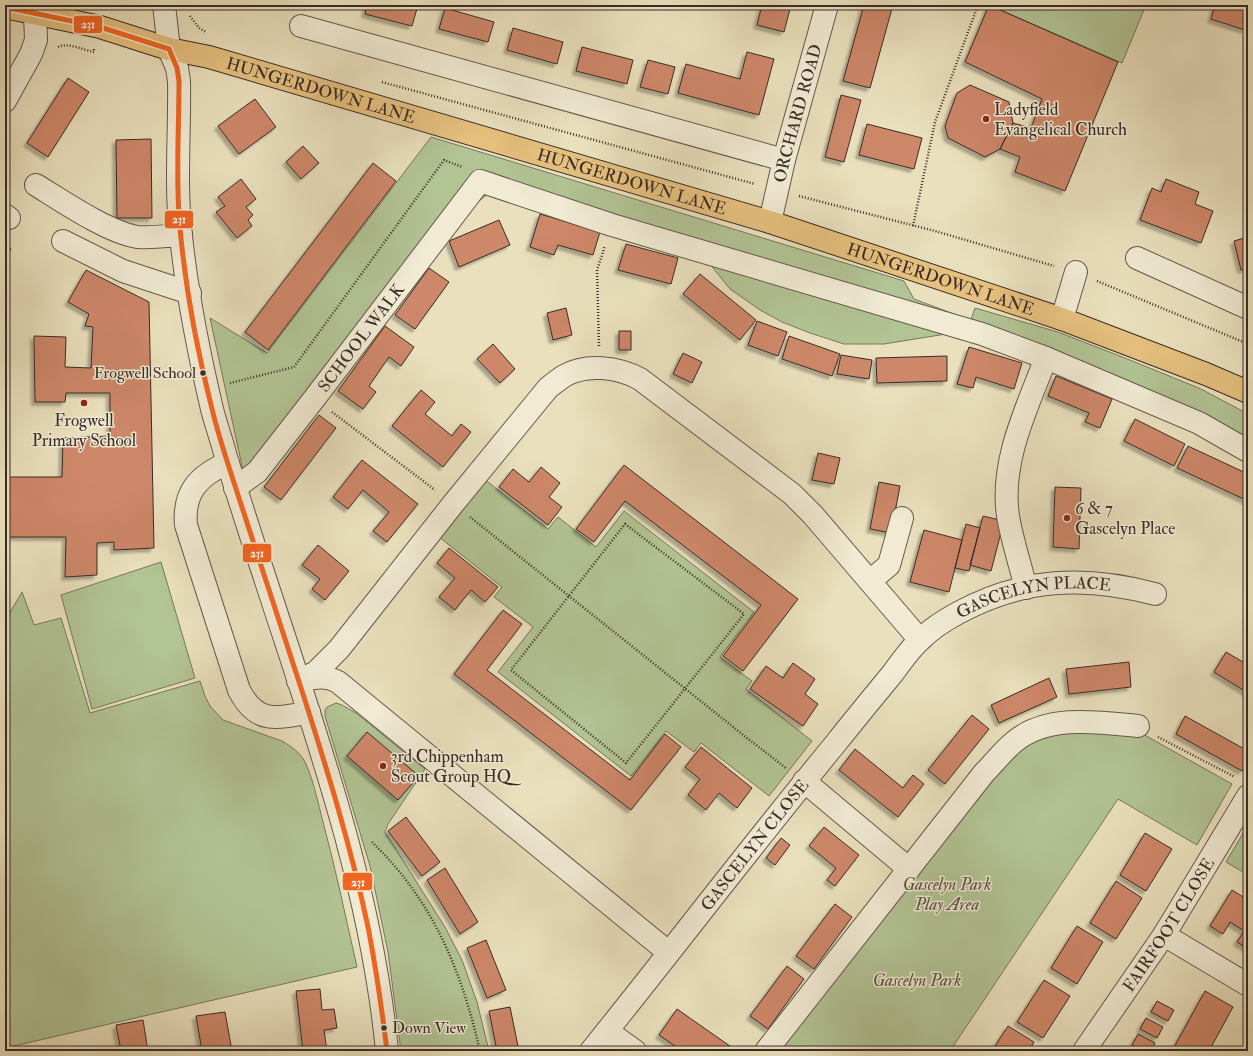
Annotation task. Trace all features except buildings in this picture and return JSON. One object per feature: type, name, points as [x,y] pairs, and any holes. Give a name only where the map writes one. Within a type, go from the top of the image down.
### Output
[{"type":"main road","name":"HUNGERDOWN LANE","points":[[5,7],[100,27],[169,49],[209,57],[770,222],[1062,319],[1185,365],[1248,392]]},
{"type":"street","points":[[164,5],[169,49],[177,68],[180,81],[178,180],[181,235],[201,357],[213,411],[228,463],[343,822],[375,959],[386,1051]]},
{"type":"street","name":"ORCHARD ROAD","points":[[770,222],[784,160],[827,5]]},
{"type":"street","points":[[5,101],[31,54],[36,40],[35,14]]},
{"type":"street","points":[[301,26],[784,160]]},
{"type":"street","points":[[480,181],[612,224],[982,334],[1046,358],[1199,423],[1248,451]]},
{"type":"street","name":"SCHOOL WALK","points":[[236,488],[257,472],[480,181]]},
{"type":"street","points":[[36,185],[81,212],[119,232],[143,237],[181,235]]},
{"type":"street","points":[[63,242],[123,271],[190,293]]},
{"type":"street","points":[[1137,258],[1248,308]]},
{"type":"street","points":[[1062,319],[1076,272]]},
{"type":"street","points":[[1026,588],[1008,516],[1008,474],[1011,455],[1019,430],[1046,358]]},
{"type":"street","points":[[298,681],[316,672],[339,649],[453,504],[548,388],[572,372],[591,368],[619,371],[640,379],[792,494],[813,515],[920,640]]},
{"type":"street","points":[[228,463],[214,469],[194,486],[186,504],[185,514],[186,526],[239,690],[250,708],[258,714],[274,718],[309,712]]},
{"type":"street","points":[[870,581],[889,564],[902,518]]},
{"type":"street","name":"GASCELYN PLACE","points":[[920,640],[957,614],[979,603],[1001,594],[1026,588],[1060,582],[1087,582],[1118,586],[1154,594]]},
{"type":"street","name":"GASCELYN CLOSE","points":[[591,1051],[804,781],[920,640]]},
{"type":"street","points":[[339,649],[333,666],[336,677],[346,688]]},
{"type":"street","points":[[298,681],[327,677],[338,682],[668,952]]},
{"type":"street","points":[[766,1051],[984,773],[1014,742],[1036,728],[1066,722],[1106,723],[1138,726]]},
{"type":"street","points":[[804,781],[909,869]]},
{"type":"street","name":"FAIRFOOT CLOSE","points":[[1084,1051],[1164,935],[1245,789]]},
{"type":"street","points":[[1164,935],[1248,985]]},
{"type":"street","points":[[607,1031],[635,1051]]},
{"type":"path","points":[[913,226],[936,122],[978,5]]},
{"type":"path","points":[[188,13],[199,28],[207,32]]},
{"type":"path","points":[[55,49],[61,45],[94,52],[100,27]]},
{"type":"path","points":[[375,80],[913,226],[1076,272],[1248,344]]},
{"type":"path","points":[[208,388],[294,367],[444,160],[472,171],[480,181]]},
{"type":"path","points":[[599,368],[596,270],[612,224]]},
{"type":"path","points":[[314,399],[453,504],[747,738],[804,781]]},
{"type":"path","points":[[625,524],[744,614],[626,763],[511,670],[568,596],[625,524]]},
{"type":"path","points":[[1138,726],[1245,789]]},
{"type":"path","points":[[343,822],[368,838],[387,857],[418,897],[433,920],[447,947],[460,979],[472,1015],[480,1051]]},
{"type":"green space","points":[[989,5],[1146,5],[1122,63]]},
{"type":"green space","points":[[431,137],[904,281],[914,299],[959,316],[946,334],[884,344],[844,344],[782,322],[760,310],[730,289],[705,258],[489,193],[462,215],[252,488],[242,466],[210,318],[267,353]]},
{"type":"green space","points":[[975,308],[1058,332],[1201,389],[1248,414],[1248,445],[969,325]]},
{"type":"green space","points":[[484,479],[548,529],[558,517],[596,547],[624,511],[754,612],[720,657],[752,681],[746,689],[812,741],[769,796],[701,743],[694,752],[666,731],[631,776],[498,672],[533,627],[494,597],[502,587],[439,537]]},
{"type":"green space","points":[[161,562],[195,678],[92,709],[61,595]]},
{"type":"green space","points":[[22,592],[34,625],[61,618],[90,713],[200,681],[210,706],[223,720],[282,741],[299,753],[306,764],[316,793],[337,876],[357,967],[5,1048],[5,621]]},
{"type":"green space","points":[[336,703],[356,713],[425,769],[388,824],[385,832],[445,927],[462,960],[477,1002],[489,1051],[401,1051],[388,952],[370,866],[325,716],[325,710],[327,707]]},
{"type":"green space","name":"Gascelyn Park","points":[[1066,728],[1141,733],[1232,784],[1197,845],[1118,799],[950,1051],[775,1051],[1016,746]]},
{"type":"green space","points":[[1248,825],[1248,875],[1226,862]]},
{"type":"transit line","name":"231","points":[[5,7],[100,27],[169,49]]},
{"type":"transit line","name":"231","points":[[169,49],[177,68],[179,81],[178,182],[181,240],[187,289],[201,361],[221,442],[311,720],[346,838],[361,897],[374,958],[387,1051]]},
{"type":"place","name":"Ladyfield Evangelical Church","points":[[986,119]]},
{"type":"place","name":"Frogwell School","points":[[203,373]]},
{"type":"place","name":"Frogwell Primary School","points":[[84,403]]},
{"type":"place","name":"6 & 7 Gascelyn Place","points":[[1067,518]]},
{"type":"place","name":"3rd Chippenham Scout Group HQ","points":[[383,766]]},
{"type":"place","name":"Down View","points":[[384,1028]]},
{"type":"park label","name":"Gascelyn Park Play Area","points":[[947,894]]}]
